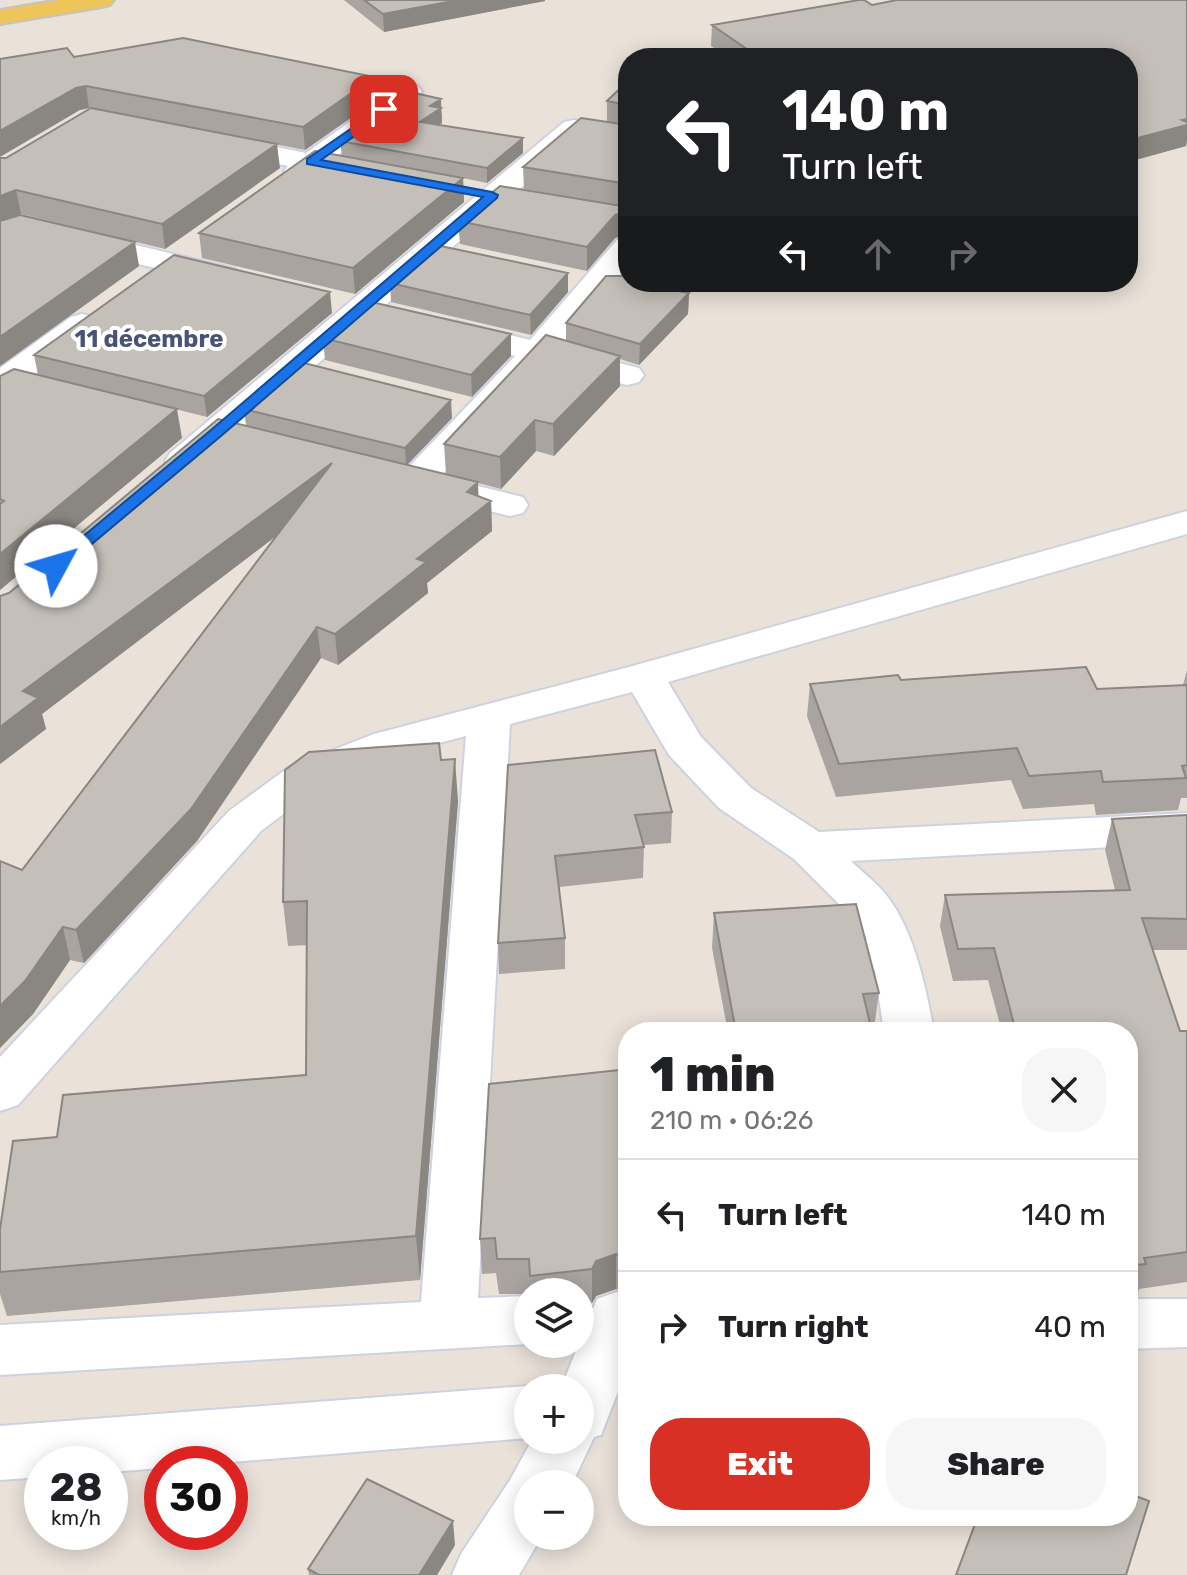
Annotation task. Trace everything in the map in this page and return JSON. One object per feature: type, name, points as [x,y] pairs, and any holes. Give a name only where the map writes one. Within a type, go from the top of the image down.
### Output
[{"type":"main road","points":[[0,5],[28,0]]},
{"type":"main road","points":[[0,17],[102,0]]},
{"type":"street","points":[[272,189],[409,92]]},
{"type":"street","points":[[158,481],[216,433],[311,368],[376,312],[429,250],[574,128],[618,135]]},
{"type":"street","points":[[193,139],[394,178]]},
{"type":"street","points":[[0,236],[20,226],[155,272],[257,284]]},
{"type":"street","points":[[155,272],[194,245]]},
{"type":"street","points":[[429,250],[459,256]]},
{"type":"street","points":[[415,482],[466,408],[539,350],[580,282],[618,254]]},
{"type":"street","points":[[580,282],[618,284]]},
{"type":"street","points":[[1,382],[104,308]]},
{"type":"street","points":[[376,312],[539,350],[627,375]]},
{"type":"street","points":[[1,382],[49,392]]},
{"type":"street","points":[[171,422],[261,444]]},
{"type":"street","points":[[381,473],[510,505]]},
{"type":"street","points":[[0,1091],[245,821],[304,777],[389,743],[644,676],[1187,522]]},
{"type":"street","points":[[644,676],[684,745],[735,798],[810,848],[870,907],[899,971],[907,1022]]},
{"type":"street","points":[[448,1325],[489,717]]},
{"type":"street","points":[[810,848],[1187,828]]},
{"type":"street","points":[[590,1374],[608,1317]]},
{"type":"street","points":[[0,1350],[514,1321]]},
{"type":"street","points":[[1138,1324],[1187,1323]]},
{"type":"street","points":[[0,1453],[514,1416]]},
{"type":"street","points":[[484,1575],[514,1525]]},
{"type":"building","points":[[364,0],[459,0],[383,14]]},
{"type":"building","points":[[859,0],[872,5],[897,0],[1187,0],[1187,119],[1182,120],[1187,125],[1138,138],[1138,48],[745,48],[712,25]]},
{"type":"building","points":[[183,38],[374,77],[303,127],[86,86],[76,88],[0,131],[0,59],[67,48],[74,57]]},
{"type":"building","points":[[618,91],[618,103],[607,101]]},
{"type":"building","points":[[410,92],[441,99],[430,106],[441,108],[420,122],[523,138],[487,168],[340,141]]},
{"type":"building","points":[[91,108],[277,144],[162,224],[16,190],[0,196],[0,158],[6,158]]},
{"type":"building","points":[[581,118],[618,124],[618,182],[523,167]]},
{"type":"building","points":[[315,151],[463,178],[353,268],[199,233]]},
{"type":"building","points":[[500,186],[618,205],[618,214],[587,247],[458,221]]},
{"type":"building","points":[[20,215],[135,242],[0,337],[0,221]]},
{"type":"building","points":[[436,245],[568,273],[530,315],[390,283]]},
{"type":"building","points":[[174,255],[330,292],[204,396],[34,355]]},
{"type":"building","points":[[606,276],[618,276],[618,292],[689,293],[640,344],[566,323]]},
{"type":"building","points":[[367,301],[511,334],[471,375],[323,338]]},
{"type":"building","points":[[546,335],[620,356],[553,424],[535,420],[500,457],[444,444]]},
{"type":"building","points":[[300,362],[451,400],[405,448],[244,409]]},
{"type":"building","points":[[14,369],[177,409],[0,554],[0,504],[4,501],[0,499],[0,376]]},
{"type":"building","points":[[218,419],[478,482],[467,492],[491,501],[417,559],[426,562],[335,634],[317,627],[191,809],[76,930],[63,927],[25,981],[0,1006],[0,861],[22,870],[332,463],[23,691],[38,698],[0,727],[0,596],[9,593]]},
{"type":"building","points":[[1086,667],[1097,689],[1187,685],[1187,765],[1182,766],[1186,778],[1103,782],[1101,771],[1029,776],[1017,748],[839,764],[810,684],[898,675],[901,680]]},
{"type":"building","points":[[439,743],[441,760],[455,759],[416,1236],[0,1272],[0,1229],[13,1141],[57,1137],[63,1095],[306,1075],[307,901],[283,902],[285,770],[309,752]]},
{"type":"building","points":[[655,750],[672,812],[635,815],[644,847],[555,856],[565,938],[498,943],[508,765]]},
{"type":"building","points":[[1187,815],[1187,919],[1142,918],[1180,1031],[1187,1031],[1187,1252],[1144,1258],[1146,1264],[1138,1265],[1138,1022],[1013,1022],[994,948],[958,949],[945,895],[1130,890],[1112,819]]},
{"type":"building","points":[[856,904],[879,993],[863,994],[870,1022],[734,1022],[714,913]]},
{"type":"building","points":[[618,1070],[618,1255],[596,1261],[592,1269],[530,1276],[529,1259],[497,1259],[495,1238],[480,1239],[489,1084]]},
{"type":"building","points":[[367,1479],[453,1521],[419,1575],[319,1575],[308,1569]]},
{"type":"building","points":[[1138,1497],[1149,1501],[1126,1575],[956,1575],[974,1526],[1138,1526]]},
{"type":"district","name":"11 décembre","points":[[149,339]]},
{"type":"route","points":[[56,566],[492,195],[311,162],[384,109]]}]
